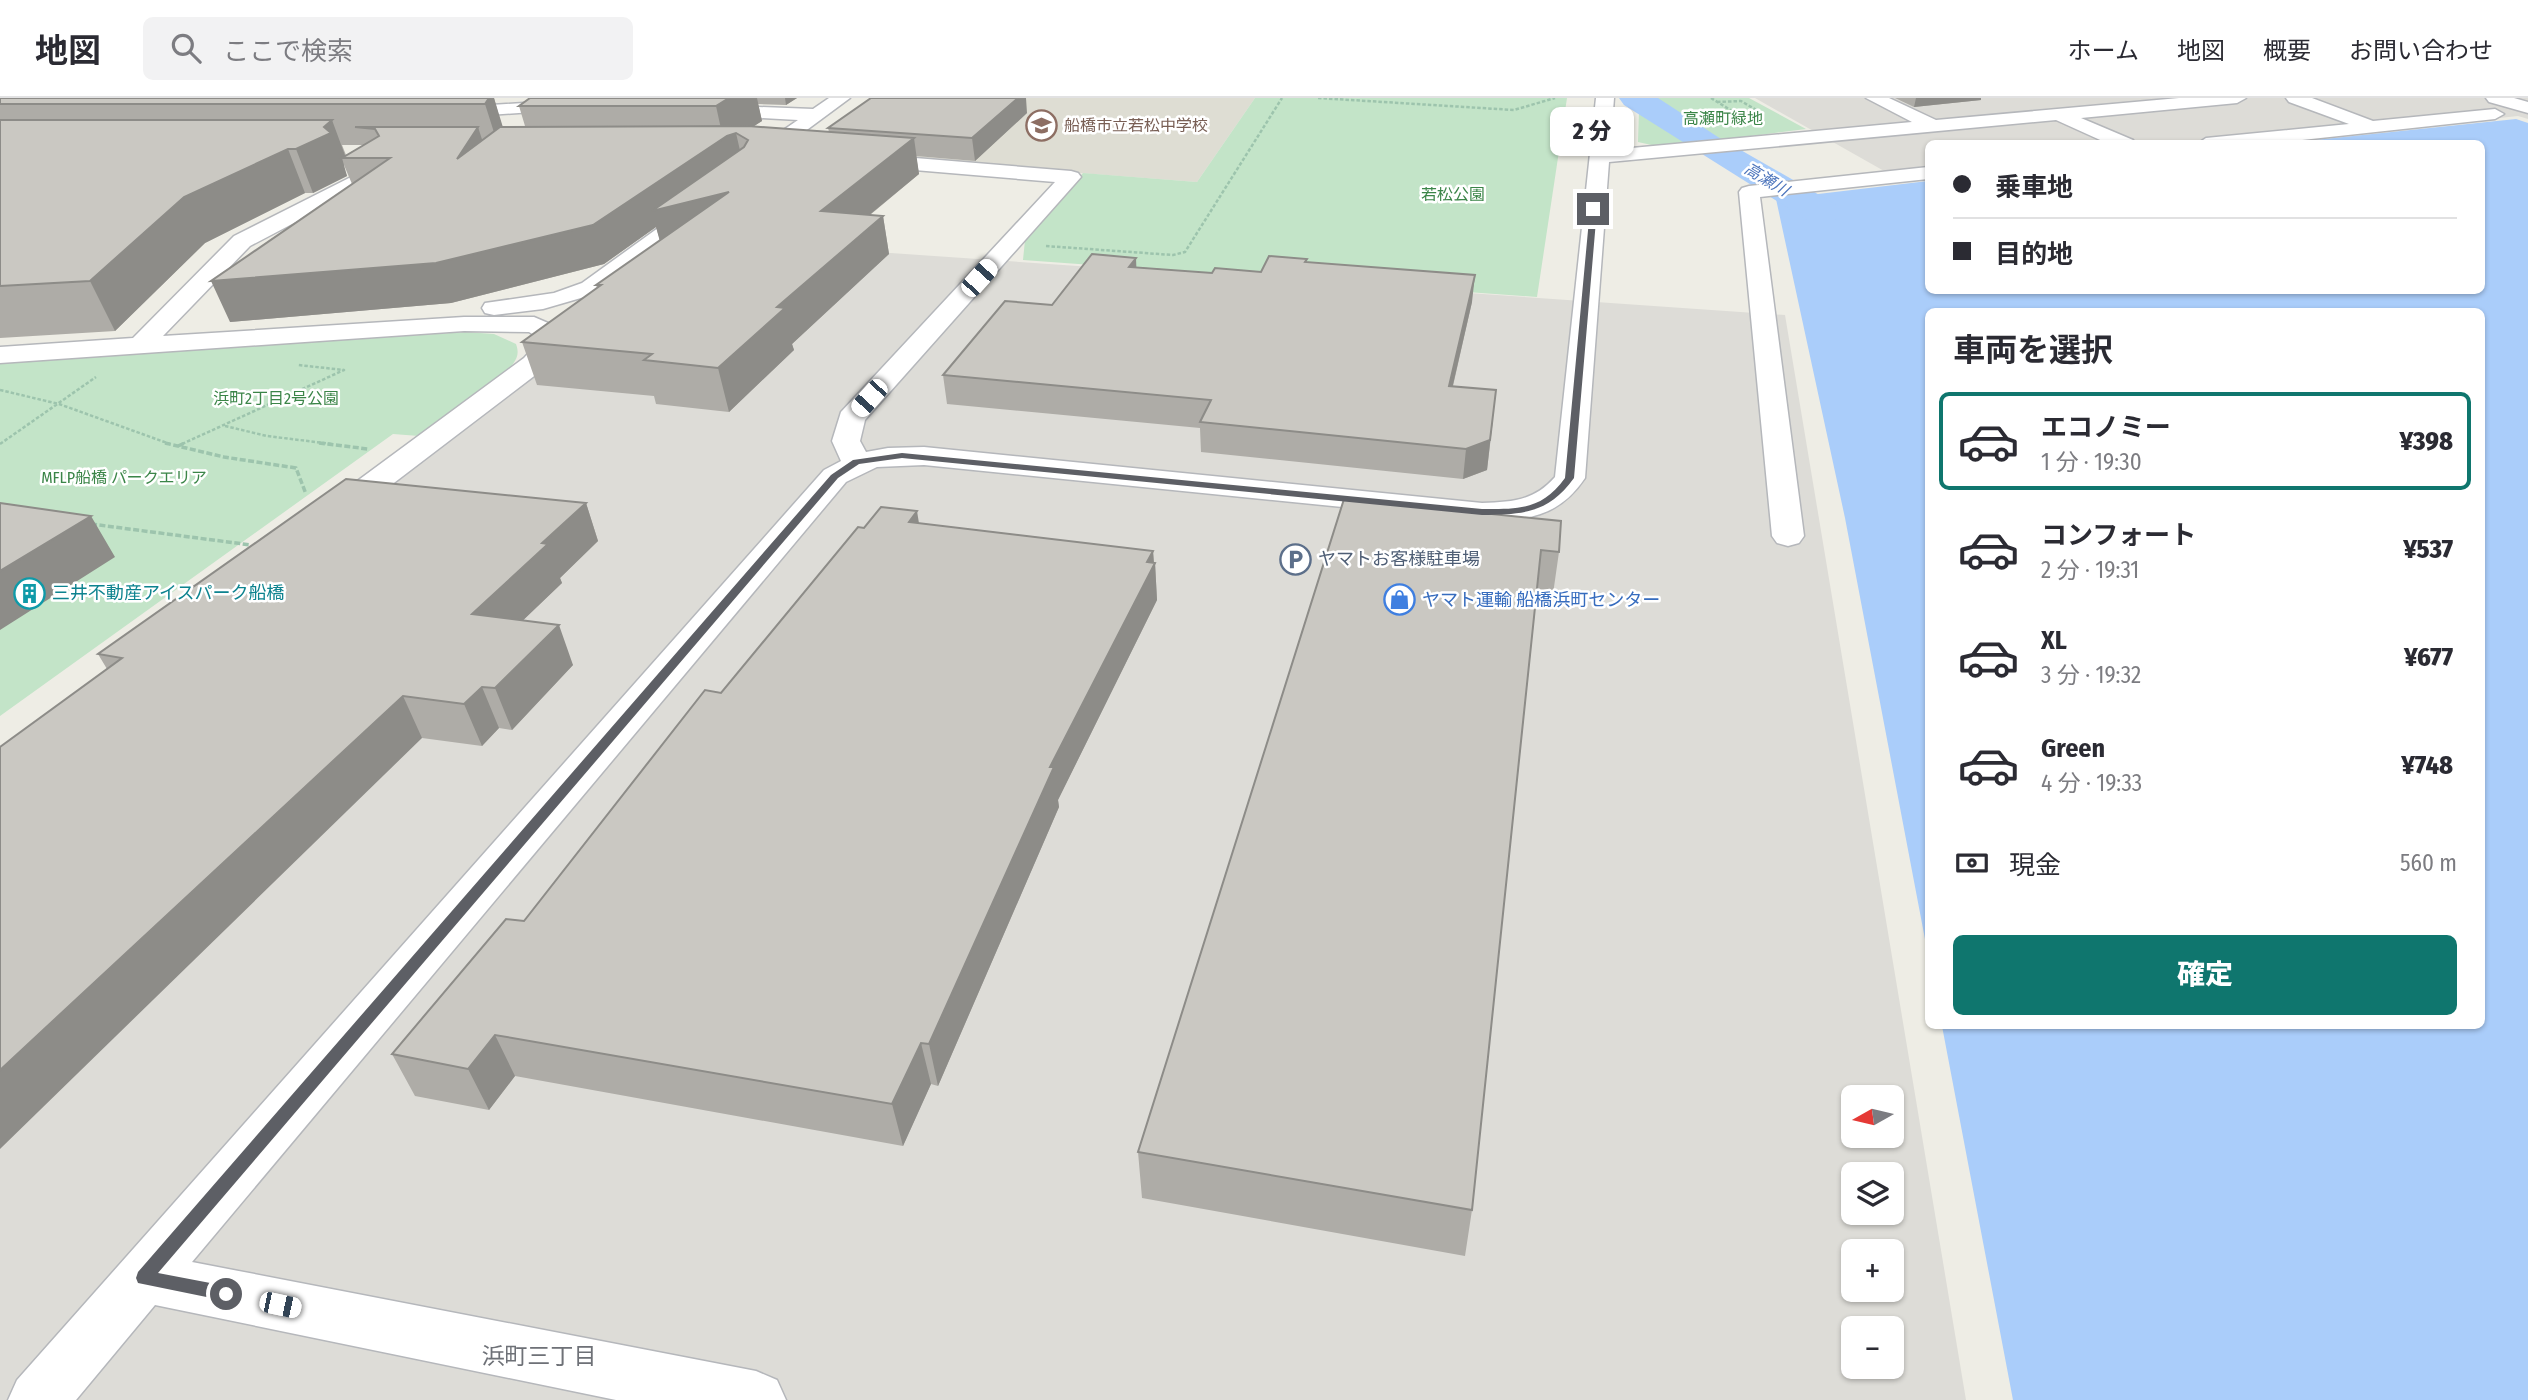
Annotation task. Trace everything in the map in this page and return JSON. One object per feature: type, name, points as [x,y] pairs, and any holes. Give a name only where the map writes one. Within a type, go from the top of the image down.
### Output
[{"type":"street","points":[[737,112],[759,98]]},
{"type":"street","points":[[762,162],[770,148],[841,98]]},
{"type":"street","points":[[38,1400],[835,477],[856,462],[877,457],[924,456],[1482,512],[1519,511],[1540,505],[1557,496],[1570,478],[1605,98]]},
{"type":"street","points":[[1875,98],[1936,127]]},
{"type":"street","points":[[2020,98],[2117,140]]},
{"type":"street","points":[[1598,157],[1732,147],[2237,98]]},
{"type":"street","points":[[2295,98],[2373,127]]},
{"type":"street","points":[[422,115],[482,104],[576,103]]},
{"type":"street","points":[[734,155],[762,162],[790,154],[859,106]]},
{"type":"street","points":[[2245,140],[2373,127],[2495,106],[2528,108]]},
{"type":"street","points":[[688,109],[817,115]]},
{"type":"street","points":[[1857,135],[1881,148]]},
{"type":"street","points":[[141,345],[242,241],[380,170],[343,162],[388,154]]},
{"type":"street","points":[[1899,158],[1925,171]]},
{"type":"street","points":[[856,462],[846,441],[851,418],[1071,177],[859,160]]},
{"type":"street","points":[[1788,536],[1749,192],[1925,173]]},
{"type":"street","points":[[337,332],[346,319],[509,306],[575,295],[590,288],[722,198],[567,318]]},
{"type":"street","points":[[0,355],[507,323],[534,325],[546,331],[548,340],[545,351],[533,365],[310,516]]},
{"type":"street","points":[[144,1278],[756,1400]]},
{"type":"path","points":[[1041,246],[1173,255],[1185,252],[1282,98]]},
{"type":"path","points":[[1318,98],[1514,110],[1555,98]]},
{"type":"path","points":[[1716,102],[1741,101],[1763,114]]},
{"type":"path","points":[[178,446],[344,370],[287,365]]},
{"type":"path","points":[[0,444],[99,375]]},
{"type":"path","points":[[0,390],[59,402],[178,446],[227,458],[296,468],[310,516]]},
{"type":"path","points":[[224,426],[276,438],[372,449]]},
{"type":"path","points":[[81,522],[251,545]]},
{"type":"shaded area","name":"船橋市立若松中学校","points":[[883,98],[1255,98],[1197,182],[808,152]]},
{"type":"shaded area","points":[[1755,98],[2528,98],[2528,119],[2518,116],[2294,140],[1925,140],[1925,177],[1900,180]]},
{"type":"shaded area","points":[[703,240],[1785,315],[1966,1400],[0,1400],[0,781]]},
{"type":"green space","name":"若松公園","points":[[1255,98],[1567,98],[1537,297],[1023,260],[1025,240],[1083,173],[1197,182]]},
{"type":"green space","name":"高瀬町緑地","points":[[1652,98],[1749,98],[1806,129],[1721,140]]},
{"type":"green space","name":"高瀬町緑地","points":[[1639,110],[1693,143],[1656,146],[1638,142]]},
{"type":"green space","name":"MFLP船橋 パークエリア","points":[[466,332],[494,334],[516,344],[517,354],[510,368],[419,436],[393,434],[0,716],[0,363]]},
{"type":"water","points":[[2516,119],[2528,123],[2528,1400],[2013,1400],[1943,1029],[2485,1029],[2485,308],[1925,308],[1925,939],[1845,518],[1776,199],[1925,181],[1925,294],[2485,294],[2485,140],[2315,140]]},
{"type":"building","points":[[0,98],[489,98],[485,104],[0,104]]},
{"type":"building","points":[[530,98],[729,98],[716,106],[519,106]]},
{"type":"building","points":[[871,98],[1018,98],[972,138],[828,128]]},
{"type":"building","points":[[0,120],[332,120],[324,127],[331,133],[296,149],[288,149],[184,197],[90,281],[0,286]]},
{"type":"building","points":[[748,126],[914,138],[821,211],[883,216],[777,307],[785,308],[718,368],[644,360],[652,354],[522,342],[601,285],[596,285],[729,192],[652,211],[744,147],[748,140],[736,133],[727,136],[593,225],[436,263],[211,281],[390,158],[342,158],[379,136],[375,129],[355,127],[478,127],[457,159],[500,127]]},
{"type":"building","points":[[1092,254],[1136,258],[1129,267],[1212,273],[1215,268],[1261,272],[1269,256],[1307,259],[1305,262],[1475,275],[1449,386],[1496,390],[1490,440],[1466,449],[1200,422],[1211,400],[943,375],[1005,301],[1052,305]]},
{"type":"building","points":[[346,479],[586,503],[542,543],[548,544],[472,614],[559,625],[495,688],[482,687],[464,704],[403,696],[0,1070],[0,747],[122,658],[98,654]]},
{"type":"building","points":[[1344,499],[1561,521],[1559,552],[1541,550],[1472,1210],[1138,1152]]},
{"type":"building","points":[[0,503],[91,516],[0,571]]},
{"type":"building","points":[[881,507],[917,511],[909,522],[1153,551],[1147,562],[1155,563],[1050,767],[1054,767],[929,1044],[921,1043],[892,1104],[495,1035],[468,1069],[392,1054],[506,919],[524,921],[705,690],[721,693],[858,527],[864,528]]},
{"type":"waterway","name":"高瀬川","points":[[1635,98],[1703,140]]},
{"type":"waterway","name":"高瀬川","points":[[1713,146],[1821,212]]},
{"type":"place","name":"船橋市立若松中学校","points":[[1041,125]]},
{"type":"place","name":"ヤマトお客様駐車場","points":[[1295,559]]},
{"type":"place","name":"三井不動産アイスパーク船橋","points":[[29,593]]},
{"type":"place","name":"ヤマト運輸 船橋浜町センター","points":[[1399,600]]},
{"type":"district","name":"浜町三丁目","points":[[539,1356]]},
{"type":"route","points":[[226,1294],[144,1278],[835,477],[856,462],[902,455],[1482,512],[1519,511],[1540,505],[1557,496],[1570,478],[1593,209]]},
{"type":"park label","name":"浜町2丁目2号公園","points":[[276,398]]}]
